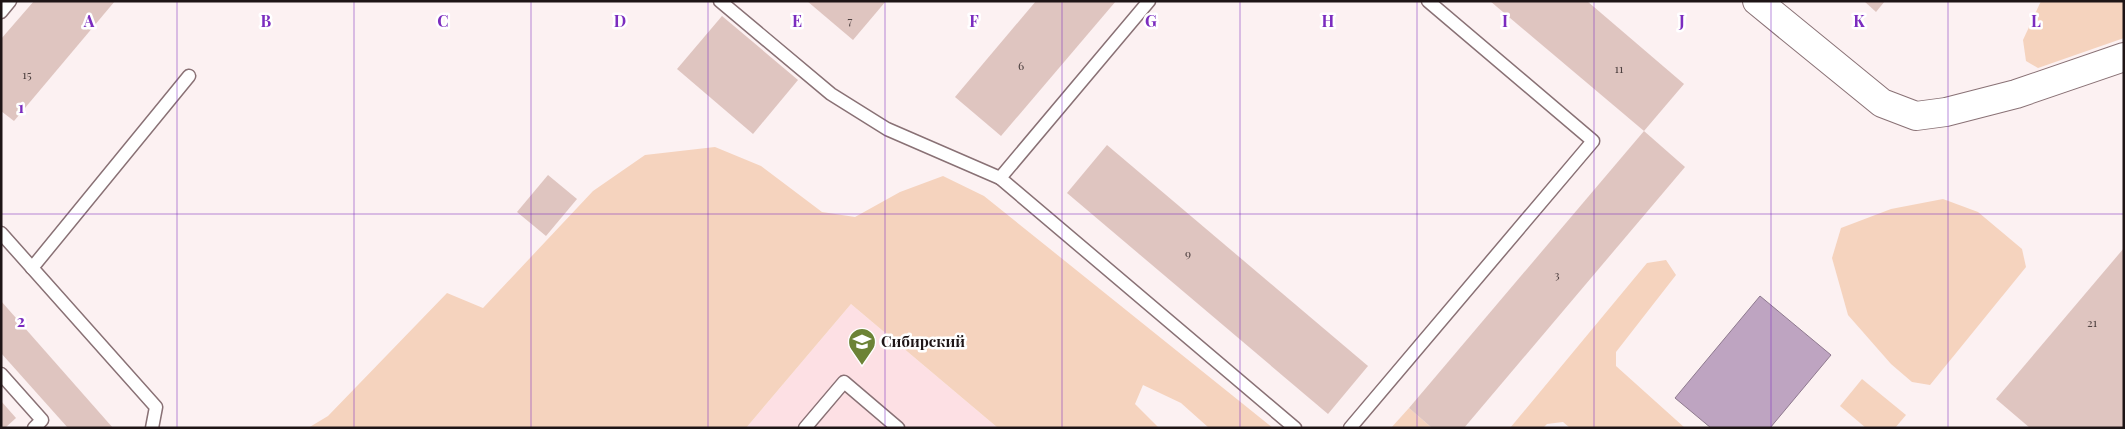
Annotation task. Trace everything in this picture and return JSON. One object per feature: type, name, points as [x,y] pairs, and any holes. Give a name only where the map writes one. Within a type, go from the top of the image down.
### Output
[{"type":"street","points":[[1757,1],[1882,103],[1916,116],[1946,112],[2016,94],[2124,56]]},
{"type":"lane","points":[[1,12],[10,1]]},
{"type":"lane","points":[[720,1],[831,94],[887,129],[1000,178],[1295,428]]},
{"type":"lane","points":[[1000,178],[1149,1]]},
{"type":"lane","points":[[1350,428],[1593,142],[1428,1]]},
{"type":"lane","points":[[32,268],[189,76]]},
{"type":"lane","points":[[1,233],[156,407],[152,428]]},
{"type":"lane","points":[[1,374],[42,420],[34,428]]},
{"type":"lane","points":[[805,428],[844,382],[898,428]]},
{"type":"shaded area","points":[[2041,1],[2124,1],[2124,38],[2038,68],[2026,61],[2023,40]]},
{"type":"shaded area","points":[[715,147],[761,166],[822,212],[855,217],[900,192],[943,176],[984,196],[1273,428],[1209,428],[1181,403],[1143,385],[1135,404],[1159,428],[998,428],[851,304],[746,428],[308,428],[328,416],[447,293],[483,308],[593,191],[645,155]]},
{"type":"shaded area","points":[[1943,199],[1978,212],[2022,249],[2026,267],[1930,385],[1912,382],[1891,364],[1848,315],[1832,258],[1841,228],[1891,209]]},
{"type":"shaded area","points":[[1666,260],[1676,275],[1616,352],[1616,366],[1685,428],[1570,428],[1563,422],[1547,424],[1543,428],[1510,428],[1647,263]]},
{"type":"shaded area","points":[[1760,296],[1831,355],[1770,428],[1711,428],[1675,398]]},
{"type":"shaded area","name":"Сибирский","points":[[851,304],[998,428],[746,428]]},
{"type":"shaded area","points":[[1862,379],[1906,415],[1895,428],[1866,428],[1840,406]]},
{"type":"shaded area","points":[[1409,408],[1432,428],[1391,428]]},
{"type":"building","points":[[34,1],[115,1],[14,121],[1,111],[1,39]]},
{"type":"building","points":[[807,1],[886,1],[853,40]]},
{"type":"building","points":[[1036,1],[1116,1],[1001,136],[955,97]]},
{"type":"building","points":[[1490,1],[1587,1],[1684,84],[1644,131]]},
{"type":"building","points":[[1864,1],[1885,1],[1876,12]]},
{"type":"building","points":[[722,16],[798,80],[753,134],[677,69]]},
{"type":"building","points":[[1644,131],[1685,167],[1464,428],[1432,428],[1409,408]]},
{"type":"building","points":[[1107,145],[1368,366],[1328,414],[1067,193]]},
{"type":"building","points":[[548,175],[577,199],[546,236],[517,212]]},
{"type":"building","points":[[2124,248],[2124,428],[2030,428],[1996,399]]},
{"type":"building","points":[[1,301],[113,428],[68,428],[1,353]]},
{"type":"building","points":[[1,401],[16,418],[5,428],[1,428]]},
{"type":"place","name":"Сибирский","points":[[862,366]]}]
